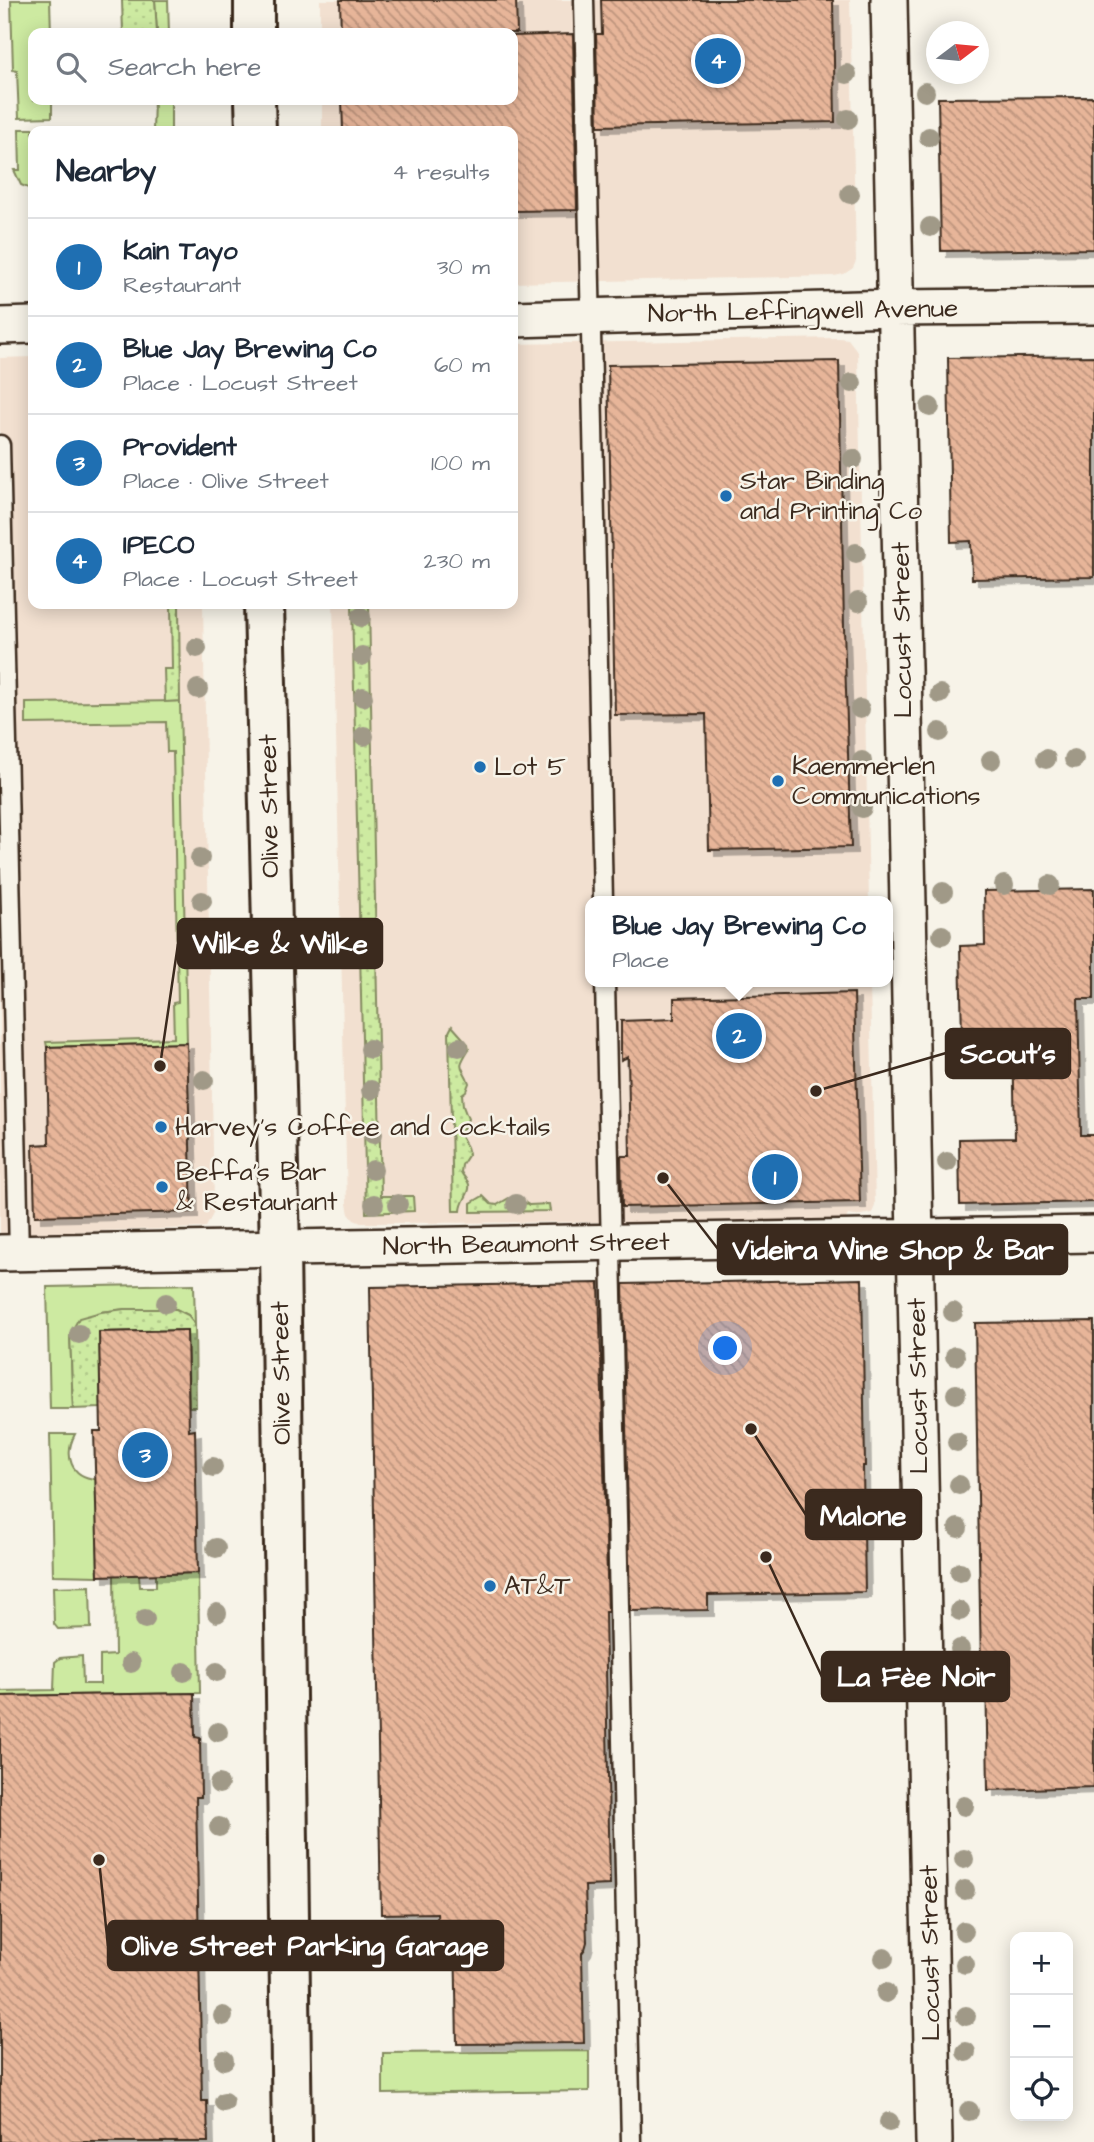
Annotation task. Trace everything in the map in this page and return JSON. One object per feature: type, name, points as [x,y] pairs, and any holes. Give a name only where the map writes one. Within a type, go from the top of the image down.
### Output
[{"type":"main road","points":[[254,0],[254,28]]},
{"type":"main road","points":[[255,105],[256,126]]},
{"type":"main road","name":"Olive Street","points":[[264,609],[279,1248],[292,2142]]},
{"type":"street","name":"Locust Street","points":[[889,0],[934,2142]]},
{"type":"street","name":"North Leffingwell Avenue","points":[[518,319],[894,308],[1094,306]]},
{"type":"street","points":[[0,326],[28,326]]},
{"type":"street","name":"North Beaumont Street","points":[[10,1253],[1094,1234]]},
{"type":"lane","points":[[584,0],[604,896]]},
{"type":"lane","points":[[0,445],[10,1253]]},
{"type":"lane","points":[[605,987],[631,2142]]},
{"type":"shaded area","points":[[320,0],[850,0],[856,261],[853,268],[834,276],[518,283],[518,126],[322,126],[322,105],[518,105],[518,28],[320,28]]},
{"type":"shaded area","points":[[839,338],[848,339],[858,352],[869,896],[585,896],[585,987],[870,987],[875,1206],[872,1213],[848,1215],[845,1221],[647,1227],[636,1222],[361,1223],[349,1214],[333,609],[518,609],[518,344]]},
{"type":"shaded area","points":[[28,357],[28,609],[203,609],[214,1205],[213,1214],[206,1227],[0,1234],[0,358]]},
{"type":"green space","points":[[11,0],[50,0],[51,28],[28,28],[28,105],[52,105],[52,117],[19,118],[17,71],[13,70]]},
{"type":"green space","points":[[122,0],[155,0],[157,28],[123,28]]},
{"type":"green space","points":[[155,0],[168,0],[169,28],[157,28]]},
{"type":"green space","points":[[154,105],[171,105],[171,126],[153,126]]},
{"type":"green space","points":[[19,129],[28,129],[28,188],[21,185],[14,170],[20,170]]},
{"type":"green space","points":[[171,609],[179,609],[180,701],[165,702],[164,669],[172,669]]},
{"type":"green space","points":[[352,609],[369,609],[381,1196],[413,1196],[414,1211],[366,1213]]},
{"type":"green space","points":[[180,701],[187,1043],[47,1047],[46,1042],[174,1038],[173,1003],[178,1002],[173,752],[167,752],[166,722],[26,724],[26,703]]},
{"type":"green space","points":[[452,1026],[468,1044],[469,1049],[461,1064],[469,1083],[462,1094],[468,1119],[460,1135],[469,1154],[461,1172],[469,1185],[461,1211],[453,1211],[449,1032]]},
{"type":"green space","points":[[483,1196],[491,1204],[497,1205],[516,1197],[529,1205],[549,1204],[550,1211],[471,1212],[471,1203]]},
{"type":"green space","points":[[194,1284],[195,1324],[188,1315],[176,1309],[125,1309],[101,1312],[70,1334],[73,1409],[50,1409],[47,1287]]},
{"type":"green space","points":[[125,1309],[176,1309],[188,1315],[195,1324],[196,1407],[189,1407],[187,1330],[99,1332],[101,1408],[73,1409],[70,1334],[79,1318]]},
{"type":"green space","points":[[50,1434],[75,1434],[70,1450],[72,1464],[80,1474],[96,1479],[98,1576],[53,1575]]},
{"type":"green space","points":[[198,1573],[200,1693],[0,1696],[0,1691],[54,1690],[55,1662],[60,1658],[82,1656],[83,1684],[100,1684],[100,1656],[115,1655],[114,1575],[139,1575],[140,1587],[156,1587],[156,1574]]},
{"type":"green space","points":[[90,1586],[91,1628],[58,1629],[54,1624],[53,1587]]},
{"type":"green space","points":[[589,2051],[589,2091],[383,2094],[383,2053]]},
{"type":"building","points":[[340,0],[516,0],[517,28],[341,28]]},
{"type":"building","points":[[601,0],[833,0],[835,122],[598,126],[596,34],[602,34]]},
{"type":"building","points":[[573,34],[577,210],[518,211],[518,126],[343,126],[342,105],[518,105],[518,36]]},
{"type":"building","points":[[1094,97],[1094,249],[941,251],[938,98]]},
{"type":"building","points":[[1094,356],[1094,577],[972,579],[971,541],[951,542],[948,358]]},
{"type":"building","name":"Star Binding and Printing Co","points":[[839,361],[851,847],[709,850],[706,714],[615,715],[608,365]]},
{"type":"building","points":[[1094,889],[1094,999],[1078,999],[1081,1135],[1094,1135],[1094,1202],[960,1205],[959,1139],[1015,1138],[1013,1038],[962,1038],[960,946],[985,945],[984,891]]},
{"type":"building","points":[[854,993],[860,1202],[622,1207],[621,1156],[630,1156],[628,1057],[621,1060],[621,1021],[674,1019],[674,998]]},
{"type":"building","points":[[187,1043],[192,1212],[35,1216],[33,1145],[49,1144],[47,1047]]},
{"type":"building","points":[[862,1279],[865,1592],[708,1595],[708,1610],[630,1611],[623,1284]]},
{"type":"building","name":"AT&T","points":[[599,1283],[608,1612],[605,1612],[610,1885],[585,1886],[587,1942],[582,1953],[584,2043],[457,2044],[455,1933],[438,1933],[437,1913],[381,1914],[370,1287]]},
{"type":"building","points":[[1094,1321],[1094,1787],[988,1790],[986,1669],[981,1669],[975,1323]]},
{"type":"building","points":[[187,1330],[189,1431],[195,1430],[198,1573],[98,1576],[94,1431],[101,1431],[99,1332]]},
{"type":"building","points":[[194,1693],[195,1737],[200,1738],[201,1797],[196,1797],[202,2101],[207,2101],[208,2142],[0,2142],[0,1696]]},
{"type":"place","name":"IPECO","points":[[718,61]]},
{"type":"place","name":"Star Binding and Printing Co","points":[[726,496]]},
{"type":"place","name":"Lot 5","points":[[480,767]]},
{"type":"place","name":"Kaemmerlen Communications","points":[[778,781]]},
{"type":"place","name":"Blue Jay Brewing Co","points":[[739,1036]]},
{"type":"place","name":"Wilke & Wilke","points":[[160,1066]]},
{"type":"place","name":"Scout's","points":[[816,1091]]},
{"type":"place","name":"Harvey's Coffee and Cocktails","points":[[161,1127]]},
{"type":"place","name":"Kain Tayo","points":[[775,1177]]},
{"type":"place","name":"Videira Wine Shop & Bar","points":[[663,1178]]},
{"type":"place","name":"Beffa's Bar & Restaurant","points":[[162,1187]]},
{"type":"place","name":"Malone","points":[[751,1429]]},
{"type":"place","name":"Provident","points":[[145,1455]]},
{"type":"place","name":"La Fèe Noir","points":[[766,1557]]},
{"type":"place","name":"AT&T","points":[[490,1586]]},
{"type":"place","name":"Olive Street Parking Garage","points":[[99,1860]]}]
